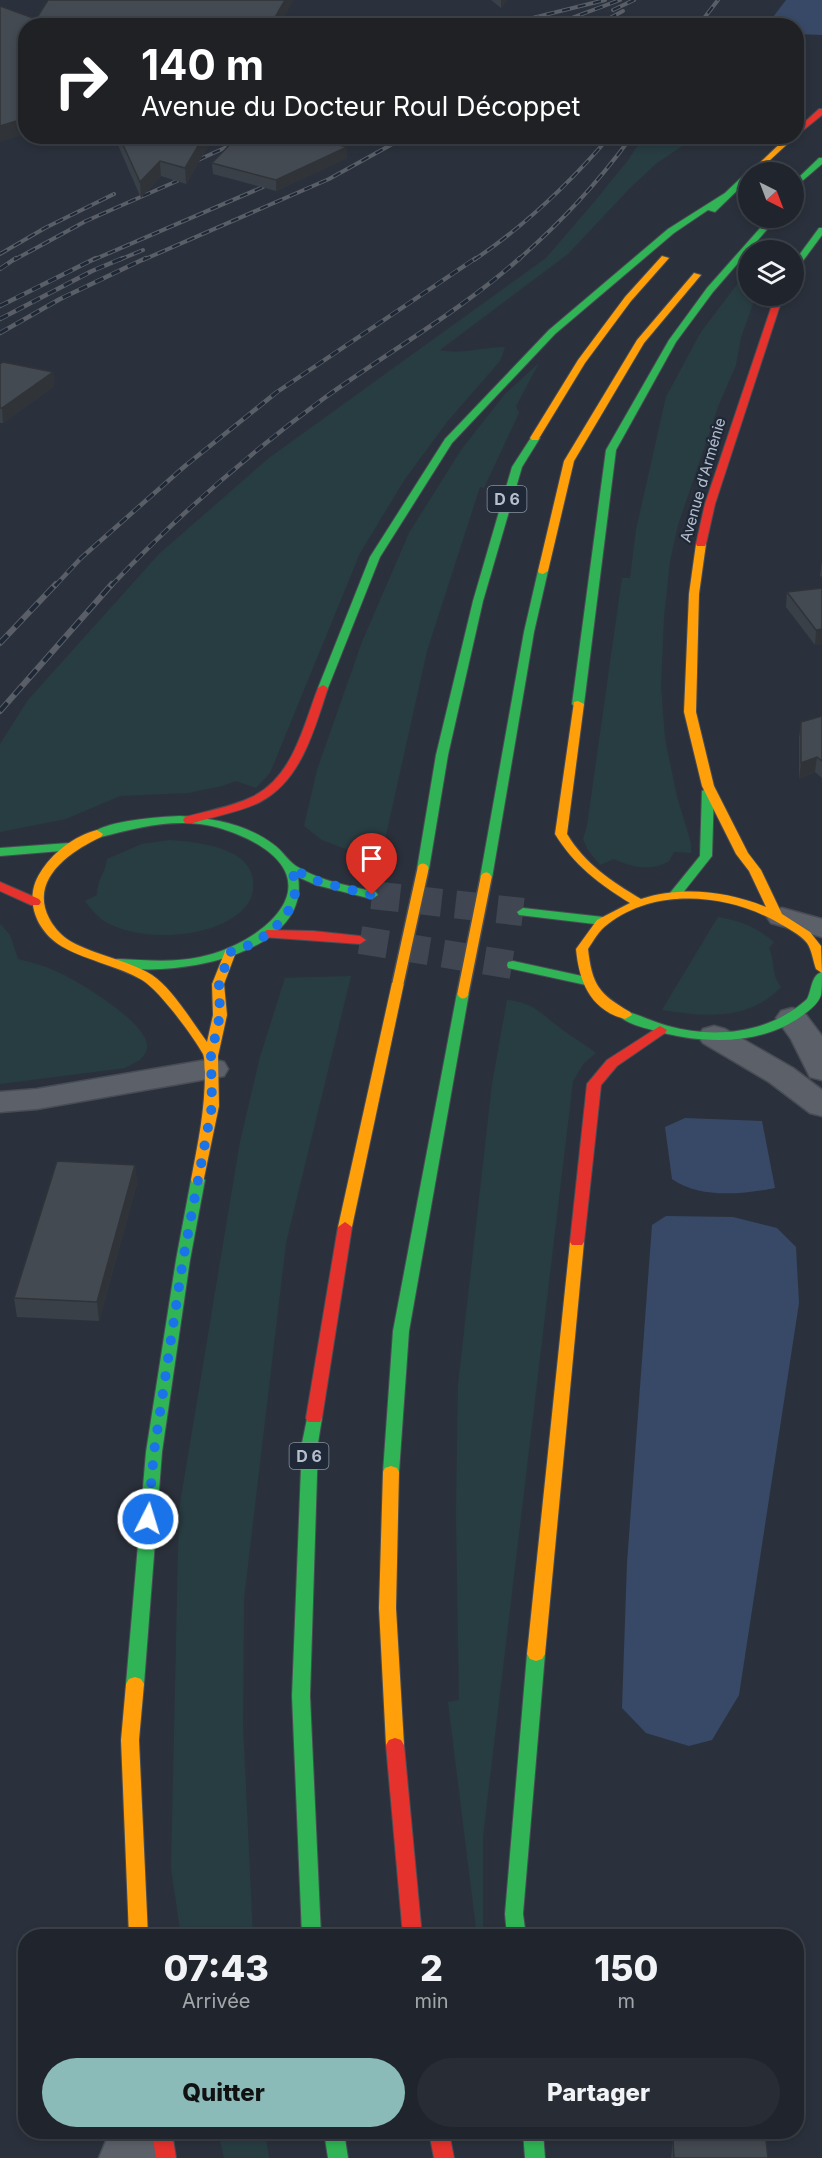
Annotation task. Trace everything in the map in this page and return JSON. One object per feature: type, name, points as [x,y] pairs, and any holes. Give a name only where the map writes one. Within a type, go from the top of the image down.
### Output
[{"type":"main road","points":[[804,127],[822,111]]},
{"type":"main road","points":[[764,162],[785,144]]},
{"type":"main road","points":[[804,177],[822,160]]},
{"type":"main road","points":[[804,178],[808,173]]},
{"type":"main road","name":"D 6","points":[[311,1929],[301,1696],[310,1443],[339,1256],[366,1122],[423,869],[442,754],[478,601],[517,467],[581,362],[628,299],[738,185]]},
{"type":"main road","points":[[189,820],[257,799],[275,787],[292,767],[375,557],[448,441],[552,332],[671,231],[727,195]]},
{"type":"main road","points":[[639,903],[592,877],[570,853],[561,834],[611,450],[672,342],[710,290],[764,228]]},
{"type":"main road","points":[[804,254],[822,230]]},
{"type":"main road","points":[[412,1929],[391,1702],[387,1524],[401,1331],[486,878],[529,632],[569,461],[640,342],[710,262]]},
{"type":"main road","name":"Avenue d'Arménie","points":[[776,306],[710,504],[698,561],[694,594],[690,712],[708,786],[742,854],[755,870],[779,915]]},
{"type":"main road","name":"Avenue d'Arménie","points":[[674,896],[706,856],[708,786]]},
{"type":"main road","points":[[0,852],[69,848],[114,829],[146,822],[189,820],[235,828],[271,845],[292,869],[320,882],[372,895]]},
{"type":"main road","points":[[69,848],[43,873],[35,902],[42,922],[59,939],[85,954],[118,963],[149,979],[166,996],[211,1062]]},
{"type":"main road","points":[[118,963],[181,964],[240,949],[267,934],[288,913],[296,891],[292,869]]},
{"type":"main road","points":[[0,886],[35,902]]},
{"type":"main road","points":[[812,999],[757,1031],[714,1036],[660,1030],[627,1017],[602,1001],[586,981],[582,949],[603,921],[639,903],[674,896],[710,896],[744,902],[779,915],[813,943],[822,969]]},
{"type":"main road","points":[[523,912],[603,921]]},
{"type":"main road","points":[[267,934],[313,935],[360,940]]},
{"type":"main road","points":[[139,1929],[130,1740],[153,1464],[183,1260],[212,1106],[211,1062],[220,1015],[219,984],[230,952]]},
{"type":"main road","points":[[513,965],[586,981]]},
{"type":"main road","points":[[516,1929],[515,1902],[547,1527],[594,1084],[612,1063],[660,1030]]},
{"type":"main road","points":[[163,2139],[166,2158]]},
{"type":"main road","points":[[335,2139],[338,2158]]},
{"type":"main road","points":[[440,2139],[444,2158]]},
{"type":"main road","points":[[534,2139],[535,2158]]},
{"type":"street","points":[[779,915],[822,928]]},
{"type":"street","points":[[812,999],[807,1038],[822,1070]]},
{"type":"street","points":[[714,1036],[781,1075],[822,1106]]},
{"type":"street","points":[[0,1102],[37,1100],[211,1062]]},
{"type":"street","points":[[124,2158],[143,2139]]},
{"type":"green space","points":[[639,144],[683,144],[657,163],[631,187],[568,254],[440,350],[456,352],[505,347],[500,361],[447,422],[405,479],[360,553],[270,773],[256,788],[236,781],[188,793],[120,796],[66,819],[0,832],[0,744],[28,700],[159,554],[269,458],[546,258],[629,159]]},
{"type":"green space","points":[[738,283],[738,306],[752,306],[741,337],[736,365],[719,404],[678,525],[670,561],[664,617],[661,687],[665,739],[677,797],[691,843],[691,853],[674,852],[669,861],[649,867],[634,866],[614,859],[600,865],[588,850],[583,839],[587,826],[622,578],[630,578],[636,530],[666,397],[701,332]]},
{"type":"green space","points":[[539,363],[516,406],[519,413],[484,488],[480,487],[427,651],[380,862],[322,840],[304,826],[317,770],[362,642],[409,533],[461,450],[505,394]]},
{"type":"green space","points":[[170,840],[194,842],[220,848],[243,861],[250,870],[253,881],[252,894],[246,906],[217,926],[178,934],[137,933],[119,928],[104,921],[96,914],[85,901],[97,895],[107,859],[142,844]]},
{"type":"green space","points":[[718,917],[748,925],[774,942],[769,948],[776,977],[781,987],[755,1006],[725,1014],[694,1014],[662,1010]]},
{"type":"green space","points":[[0,924],[10,935],[18,959],[63,975],[109,1002],[124,1014],[144,1037],[147,1047],[142,1058],[125,1068],[0,1084]]},
{"type":"green space","points":[[351,976],[286,1243],[244,1599],[243,1726],[253,1929],[180,1929],[171,1868],[179,1510],[240,1142],[260,1057],[285,978]]},
{"type":"green space","points":[[507,1000],[536,1009],[596,1053],[584,1063],[573,1081],[483,1836],[483,1929],[476,1929],[448,1702],[459,1700],[456,1512],[458,1385],[492,1084]]},
{"type":"green space","points":[[220,2139],[266,2139],[269,2158],[224,2158]]},
{"type":"water","points":[[786,0],[822,0],[822,35],[804,34],[804,18],[772,18]]},
{"type":"water","points":[[685,1118],[762,1121],[775,1188],[736,1193],[708,1192],[695,1190],[672,1179],[665,1127]]},
{"type":"water","points":[[666,1216],[733,1217],[777,1228],[796,1247],[799,1303],[739,1695],[712,1740],[689,1746],[646,1733],[622,1708],[627,1563],[652,1225]]},
{"type":"building","points":[[48,0],[285,0],[275,18],[37,18]]},
{"type":"building","points":[[0,6],[33,18],[18,18],[18,120],[0,126]]},
{"type":"building","points":[[123,144],[199,144],[185,168],[160,161],[140,182]]},
{"type":"building","points":[[230,144],[334,144],[347,147],[276,180],[212,163]]},
{"type":"building","points":[[3,362],[53,372],[0,408],[0,364]]},
{"type":"building","points":[[822,588],[822,629],[816,630],[787,592]]},
{"type":"building","points":[[822,716],[822,761],[817,757],[801,763],[801,722]]},
{"type":"building","points":[[57,1161],[135,1165],[97,1302],[14,1298]]},
{"type":"building","points":[[673,2139],[766,2139],[768,2158],[674,2158]]},
{"type":"tunnel","points":[[372,895],[523,912]]},
{"type":"tunnel","points":[[360,940],[513,965]]},
{"type":"railway","points":[[532,18],[605,0]]},
{"type":"railway","points":[[572,18],[620,0]]},
{"type":"railway","points":[[613,10],[634,0]]},
{"type":"railway","points":[[704,18],[718,0]]},
{"type":"railway","points":[[610,18],[623,11]]},
{"type":"railway","points":[[198,160],[233,144]]},
{"type":"railway","points":[[143,260],[329,179],[392,144]]},
{"type":"railway","points":[[474,260],[546,203],[603,144]]},
{"type":"railway","points":[[518,260],[578,201],[626,144]]},
{"type":"railway","points":[[14,260],[86,221],[177,181]]},
{"type":"railway","points":[[93,260],[263,187]]},
{"type":"railway","points":[[0,254],[45,228],[114,194]]},
{"type":"railway","points":[[119,260],[143,250]]},
{"type":"railway","points":[[0,269],[16,258]]},
{"type":"railway","points":[[0,306],[96,258]]},
{"type":"railway","points":[[0,319],[92,271],[123,258]]},
{"type":"railway","points":[[0,333],[60,299],[146,258]]},
{"type":"railway","points":[[55,586],[81,558],[185,466],[277,392],[476,258]]},
{"type":"railway","points":[[111,586],[187,511],[267,442],[323,399],[473,296],[520,258]]},
{"type":"railway","points":[[0,643],[56,584]]},
{"type":"railway","points":[[0,711],[112,584]]},
{"type":"traffic: fast","points":[[804,177],[822,160]]},
{"type":"traffic: fast","points":[[712,210],[738,185]]},
{"type":"traffic: fast","points":[[323,688],[375,557],[448,441],[552,332],[671,231],[727,195]]},
{"type":"traffic: fast","points":[[578,704],[611,450],[672,342],[710,290],[764,228]]},
{"type":"traffic: fast","points":[[804,254],[822,230]]},
{"type":"traffic: fast","points":[[423,869],[442,755],[478,601],[517,467],[535,438]]},
{"type":"traffic: fast","points":[[486,878],[529,632],[543,571]]},
{"type":"traffic: fast","points":[[674,896],[706,856],[708,791]]},
{"type":"traffic: fast","points":[[97,834],[159,820],[201,821],[222,825],[261,841],[284,861],[293,878],[292,896],[281,919],[271,930],[244,947],[213,958],[182,964],[118,963]]},
{"type":"traffic: fast","points":[[0,852],[69,847]]},
{"type":"traffic: fast","points":[[292,869],[320,882],[372,895]]},
{"type":"traffic: fast","points":[[523,912],[603,921]]},
{"type":"traffic: fast","points":[[513,965],[586,981]]},
{"type":"traffic: fast","points":[[625,1015],[669,1031],[694,1035],[744,1034],[789,1019],[808,1005],[815,995],[822,976]]},
{"type":"traffic: fast","points":[[391,1472],[401,1331],[463,993]]},
{"type":"traffic: fast","points":[[135,1684],[154,1452],[183,1260],[198,1180]]},
{"type":"traffic: fast","points":[[311,1929],[301,1696],[310,1443],[314,1418]]},
{"type":"traffic: fast","points":[[515,1929],[514,1914],[536,1654]]},
{"type":"traffic: fast","points":[[335,2139],[338,2158]]},
{"type":"traffic: fast","points":[[534,2139],[535,2158]]},
{"type":"traffic: slow","points":[[764,162],[784,144]]},
{"type":"traffic: slow","points":[[535,438],[581,362],[628,299],[665,258]]},
{"type":"traffic: slow","points":[[543,571],[569,461],[640,342],[697,275]]},
{"type":"traffic: slow","points":[[701,544],[694,594],[690,712],[708,786],[742,854],[755,870],[776,914]]},
{"type":"traffic: slow","points":[[578,704],[561,834],[585,866],[605,882],[639,903]]},
{"type":"traffic: slow","points":[[97,834],[63,853],[50,866],[41,880],[37,895],[39,910],[47,926],[63,942],[148,978],[173,1004],[211,1056]]},
{"type":"traffic: slow","points":[[398,983],[423,869]]},
{"type":"traffic: slow","points":[[463,993],[486,878]]},
{"type":"traffic: slow","points":[[625,1015],[604,1002],[592,990],[585,973],[582,949],[605,920],[626,908],[648,900],[696,895],[721,897],[767,911],[803,933],[813,942],[822,969]]},
{"type":"traffic: slow","points":[[198,1180],[212,1106],[211,1056],[220,1015],[218,984],[230,952]]},
{"type":"traffic: slow","points":[[345,1227],[398,983]]},
{"type":"traffic: slow","points":[[536,1654],[577,1242]]},
{"type":"traffic: slow","points":[[391,1472],[387,1608],[395,1745]]},
{"type":"traffic: slow","points":[[135,1684],[130,1740],[139,1929]]},
{"type":"traffic: jam","points":[[804,127],[822,111]]},
{"type":"traffic: jam","points":[[701,544],[710,504],[776,306]]},
{"type":"traffic: jam","points":[[189,820],[239,806],[269,792],[291,767],[299,752],[323,688]]},
{"type":"traffic: jam","points":[[0,886],[35,902]]},
{"type":"traffic: jam","points":[[267,934],[313,935],[360,940]]},
{"type":"traffic: jam","points":[[577,1242],[594,1084],[612,1063],[660,1030]]},
{"type":"traffic: jam","points":[[314,1418],[345,1227]]},
{"type":"traffic: jam","points":[[395,1745],[412,1929]]},
{"type":"traffic: jam","points":[[163,2139],[166,2158]]},
{"type":"traffic: jam","points":[[440,2139],[444,2158]]},
{"type":"route","points":[[148,1519],[154,1452],[183,1260],[212,1106],[211,1056],[220,1015],[219,984],[224,968],[230,952],[267,934],[288,913],[296,891],[292,869],[320,882],[372,895]]}]
